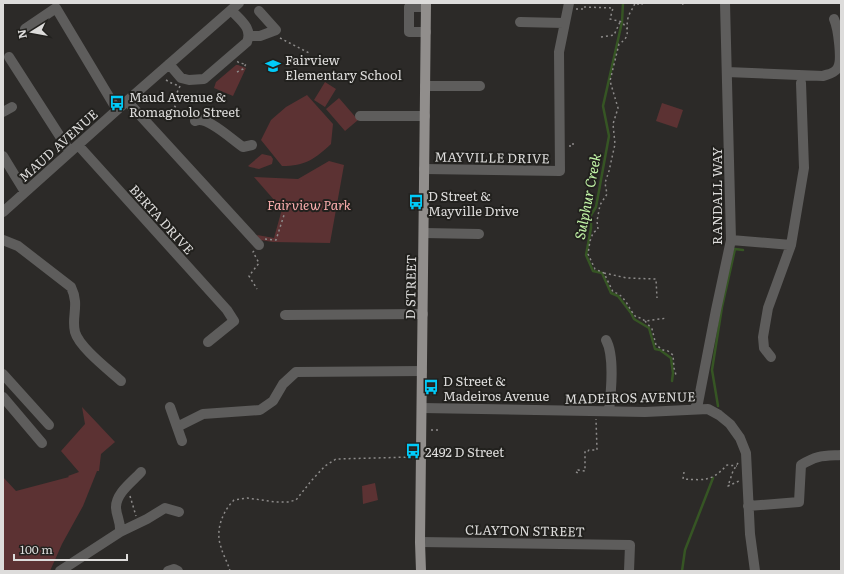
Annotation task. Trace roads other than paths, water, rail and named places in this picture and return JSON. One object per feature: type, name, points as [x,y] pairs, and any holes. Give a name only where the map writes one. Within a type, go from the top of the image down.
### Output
[{"type":"main road","name":"D STREET","points":[[421,571],[420,542],[426,5]]},
{"type":"street","name":"MAUD AVENUE","points":[[3,212],[239,3]]},
{"type":"street","name":"RANDALL WAY","points":[[694,409],[698,403],[731,240],[724,3]]},
{"type":"street","points":[[426,5],[409,7],[409,32],[426,32]]},
{"type":"street","points":[[520,22],[564,23],[572,6]]},
{"type":"street","points":[[25,29],[56,8],[117,110]]},
{"type":"street","points":[[169,64],[181,78],[189,80],[204,79],[247,42],[250,36],[249,30],[231,10]]},
{"type":"street","points":[[250,36],[260,36],[276,30],[259,10]]},
{"type":"street","points":[[727,72],[823,76],[832,74],[838,68],[840,59],[838,26],[834,19]]},
{"type":"street","name":"MAYVILLE DRIVE","points":[[424,169],[560,171],[559,52],[564,23]]},
{"type":"street","points":[[9,56],[70,152]]},
{"type":"street","points":[[770,357],[764,348],[762,337],[768,308],[791,245],[804,168],[801,83]]},
{"type":"street","points":[[425,86],[480,86]]},
{"type":"street","points":[[127,101],[257,243]]},
{"type":"street","points":[[360,116],[425,116]]},
{"type":"street","points":[[193,123],[203,120],[212,124],[243,147],[252,145]]},
{"type":"street","name":"BERTA DRIVE","points":[[78,145],[227,310],[234,321],[208,342]]},
{"type":"street","points":[[3,156],[25,192]]},
{"type":"street","points":[[424,234],[479,234]]},
{"type":"street","points":[[3,240],[18,246],[71,287],[76,301],[74,331],[78,342],[121,381]]},
{"type":"street","points":[[731,240],[791,245]]},
{"type":"street","points":[[284,315],[423,314]]},
{"type":"street","points":[[606,340],[611,352],[611,394],[609,411]]},
{"type":"street","points":[[177,427],[203,414],[260,410],[273,401],[283,384],[296,372],[422,371]]},
{"type":"street","points":[[3,374],[49,425]]},
{"type":"street","points":[[3,397],[42,443]]},
{"type":"street","points":[[170,407],[182,441]]},
{"type":"street","name":"MADEIROS AVENUE","points":[[422,408],[596,411],[681,411],[708,409],[720,415],[730,424],[740,438],[746,453],[748,506],[755,571]]},
{"type":"street","points":[[748,506],[800,502],[801,465],[812,458],[841,455]]},
{"type":"street","points":[[120,532],[121,524],[116,508],[117,497],[141,472]]},
{"type":"street","points":[[60,571],[120,532],[165,508],[179,512]]},
{"type":"street","name":"CLAYTON STREET","points":[[420,542],[630,545],[628,571]]},
{"type":"street","points":[[168,571],[174,569],[178,571]]},
{"type":"waterway","name":"Sulphur Creek","points":[[623,3],[622,22],[603,106],[609,136],[596,207],[591,215],[591,228],[586,255],[593,271],[602,273],[611,293],[618,296],[634,319],[649,328],[655,349],[660,350],[671,358],[673,373],[672,381]]},
{"type":"waterway","points":[[718,406],[712,370],[722,307],[735,249],[743,250]]},
{"type":"waterway","points":[[682,571],[685,550],[713,478]]},
{"type":"place","name":"Fairview Elementary School","points":[[273,66]]},
{"type":"place","name":"Maud Avenue & Romagnolo Street","points":[[117,103]]},
{"type":"place","name":"D Street & Mayville Drive","points":[[416,202]]},
{"type":"place","name":"D Street & Madeiros Avenue","points":[[431,387]]},
{"type":"place","name":"2492 D Street","points":[[413,451]]},
{"type":"park label","name":"Fairview Park","points":[[309,204]]}]
